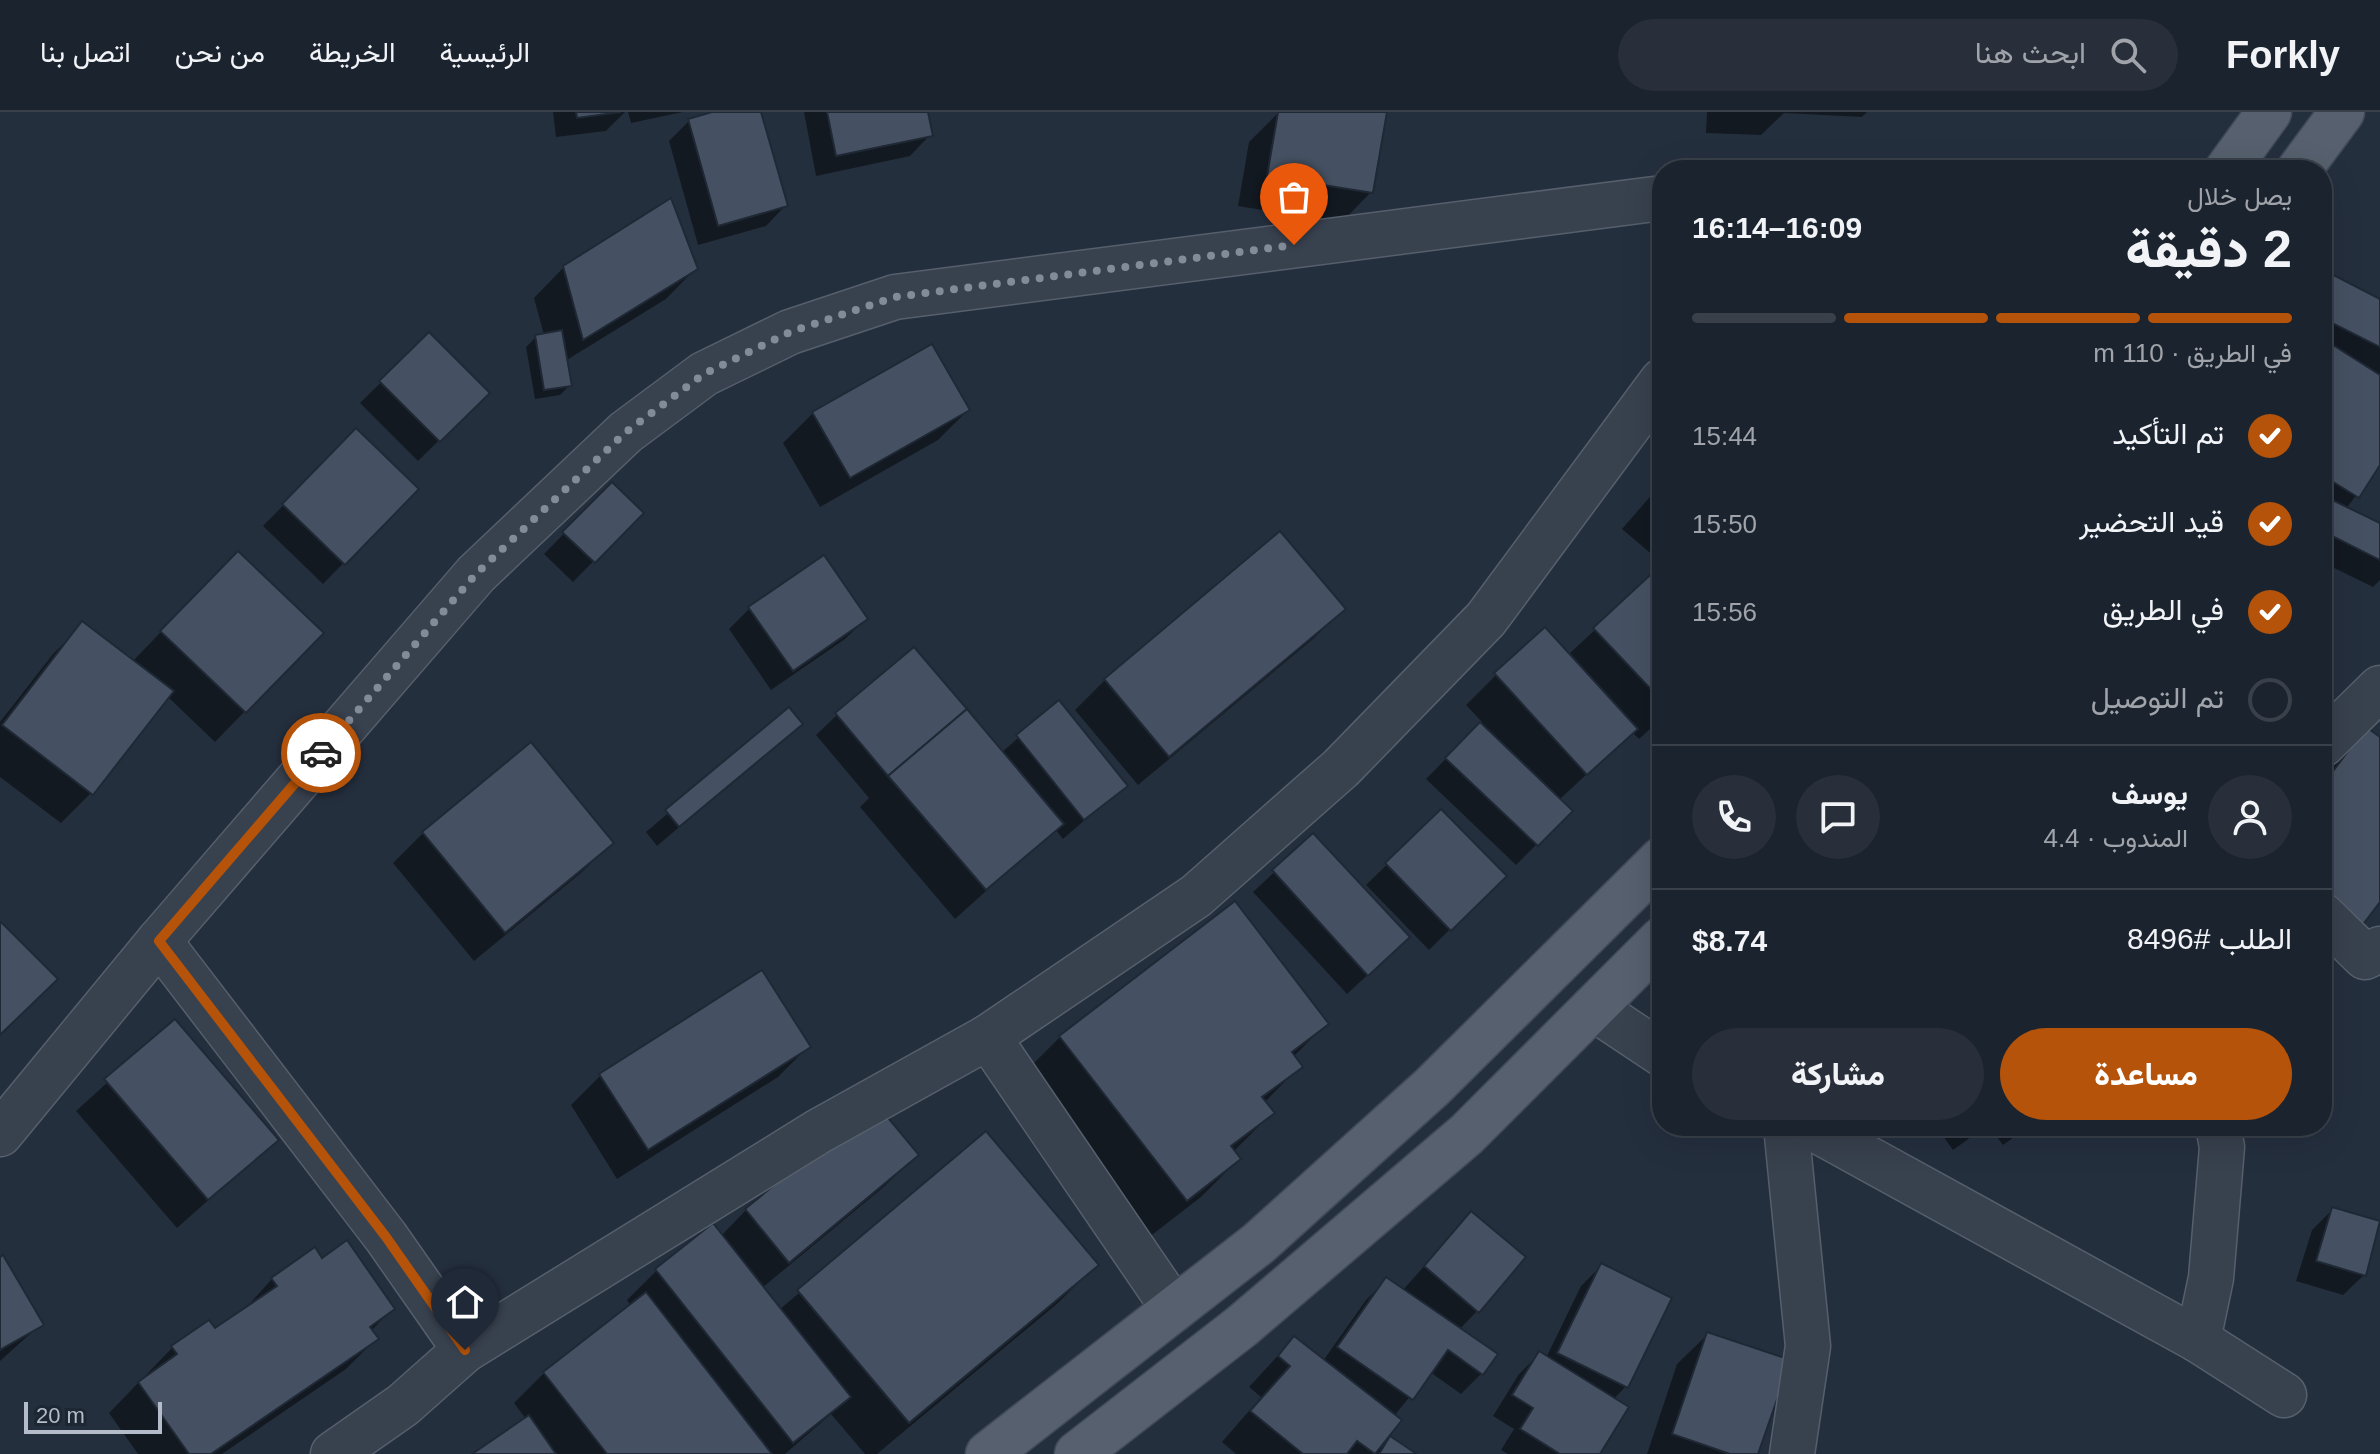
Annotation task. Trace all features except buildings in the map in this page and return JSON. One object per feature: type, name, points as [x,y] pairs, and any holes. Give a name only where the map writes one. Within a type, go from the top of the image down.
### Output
[{"type":"main road","points":[[2234,160],[2269,112]]},
{"type":"main road","points":[[2306,160],[2342,112]]},
{"type":"main road","points":[[988,1454],[1259,1243],[1432,1087],[1652,869]]},
{"type":"main road","points":[[1077,1454],[1242,1326],[1467,1134],[1652,949]]},
{"type":"street","points":[[0,1134],[159,941],[476,574],[626,432],[704,374],[790,332],[895,297],[1652,199]]},
{"type":"street","points":[[333,1454],[403,1405],[465,1350],[819,1131],[988,1037],[1196,896],[1341,768],[1486,619],[1652,395]]},
{"type":"street","points":[[2332,735],[2380,688]]},
{"type":"street","points":[[2332,925],[2365,957],[2380,949]]},
{"type":"street","points":[[159,941],[386,1237],[465,1350]]},
{"type":"street","points":[[1593,1008],[1652,1047]]},
{"type":"street","points":[[988,1037],[1174,1309]]},
{"type":"street","points":[[1787,1136],[1808,1346],[1792,1454]]},
{"type":"street","points":[[1827,1136],[2198,1340],[2284,1395]]},
{"type":"street","points":[[2198,1340],[2211,1278],[2222,1147],[2220,1136]]},
{"type":"way so far","points":[[321,753],[476,574],[626,432],[704,374],[790,332],[895,297],[1294,245]]},
{"type":"route","points":[[321,753],[159,941],[198,987],[386,1237],[465,1350]]}]
